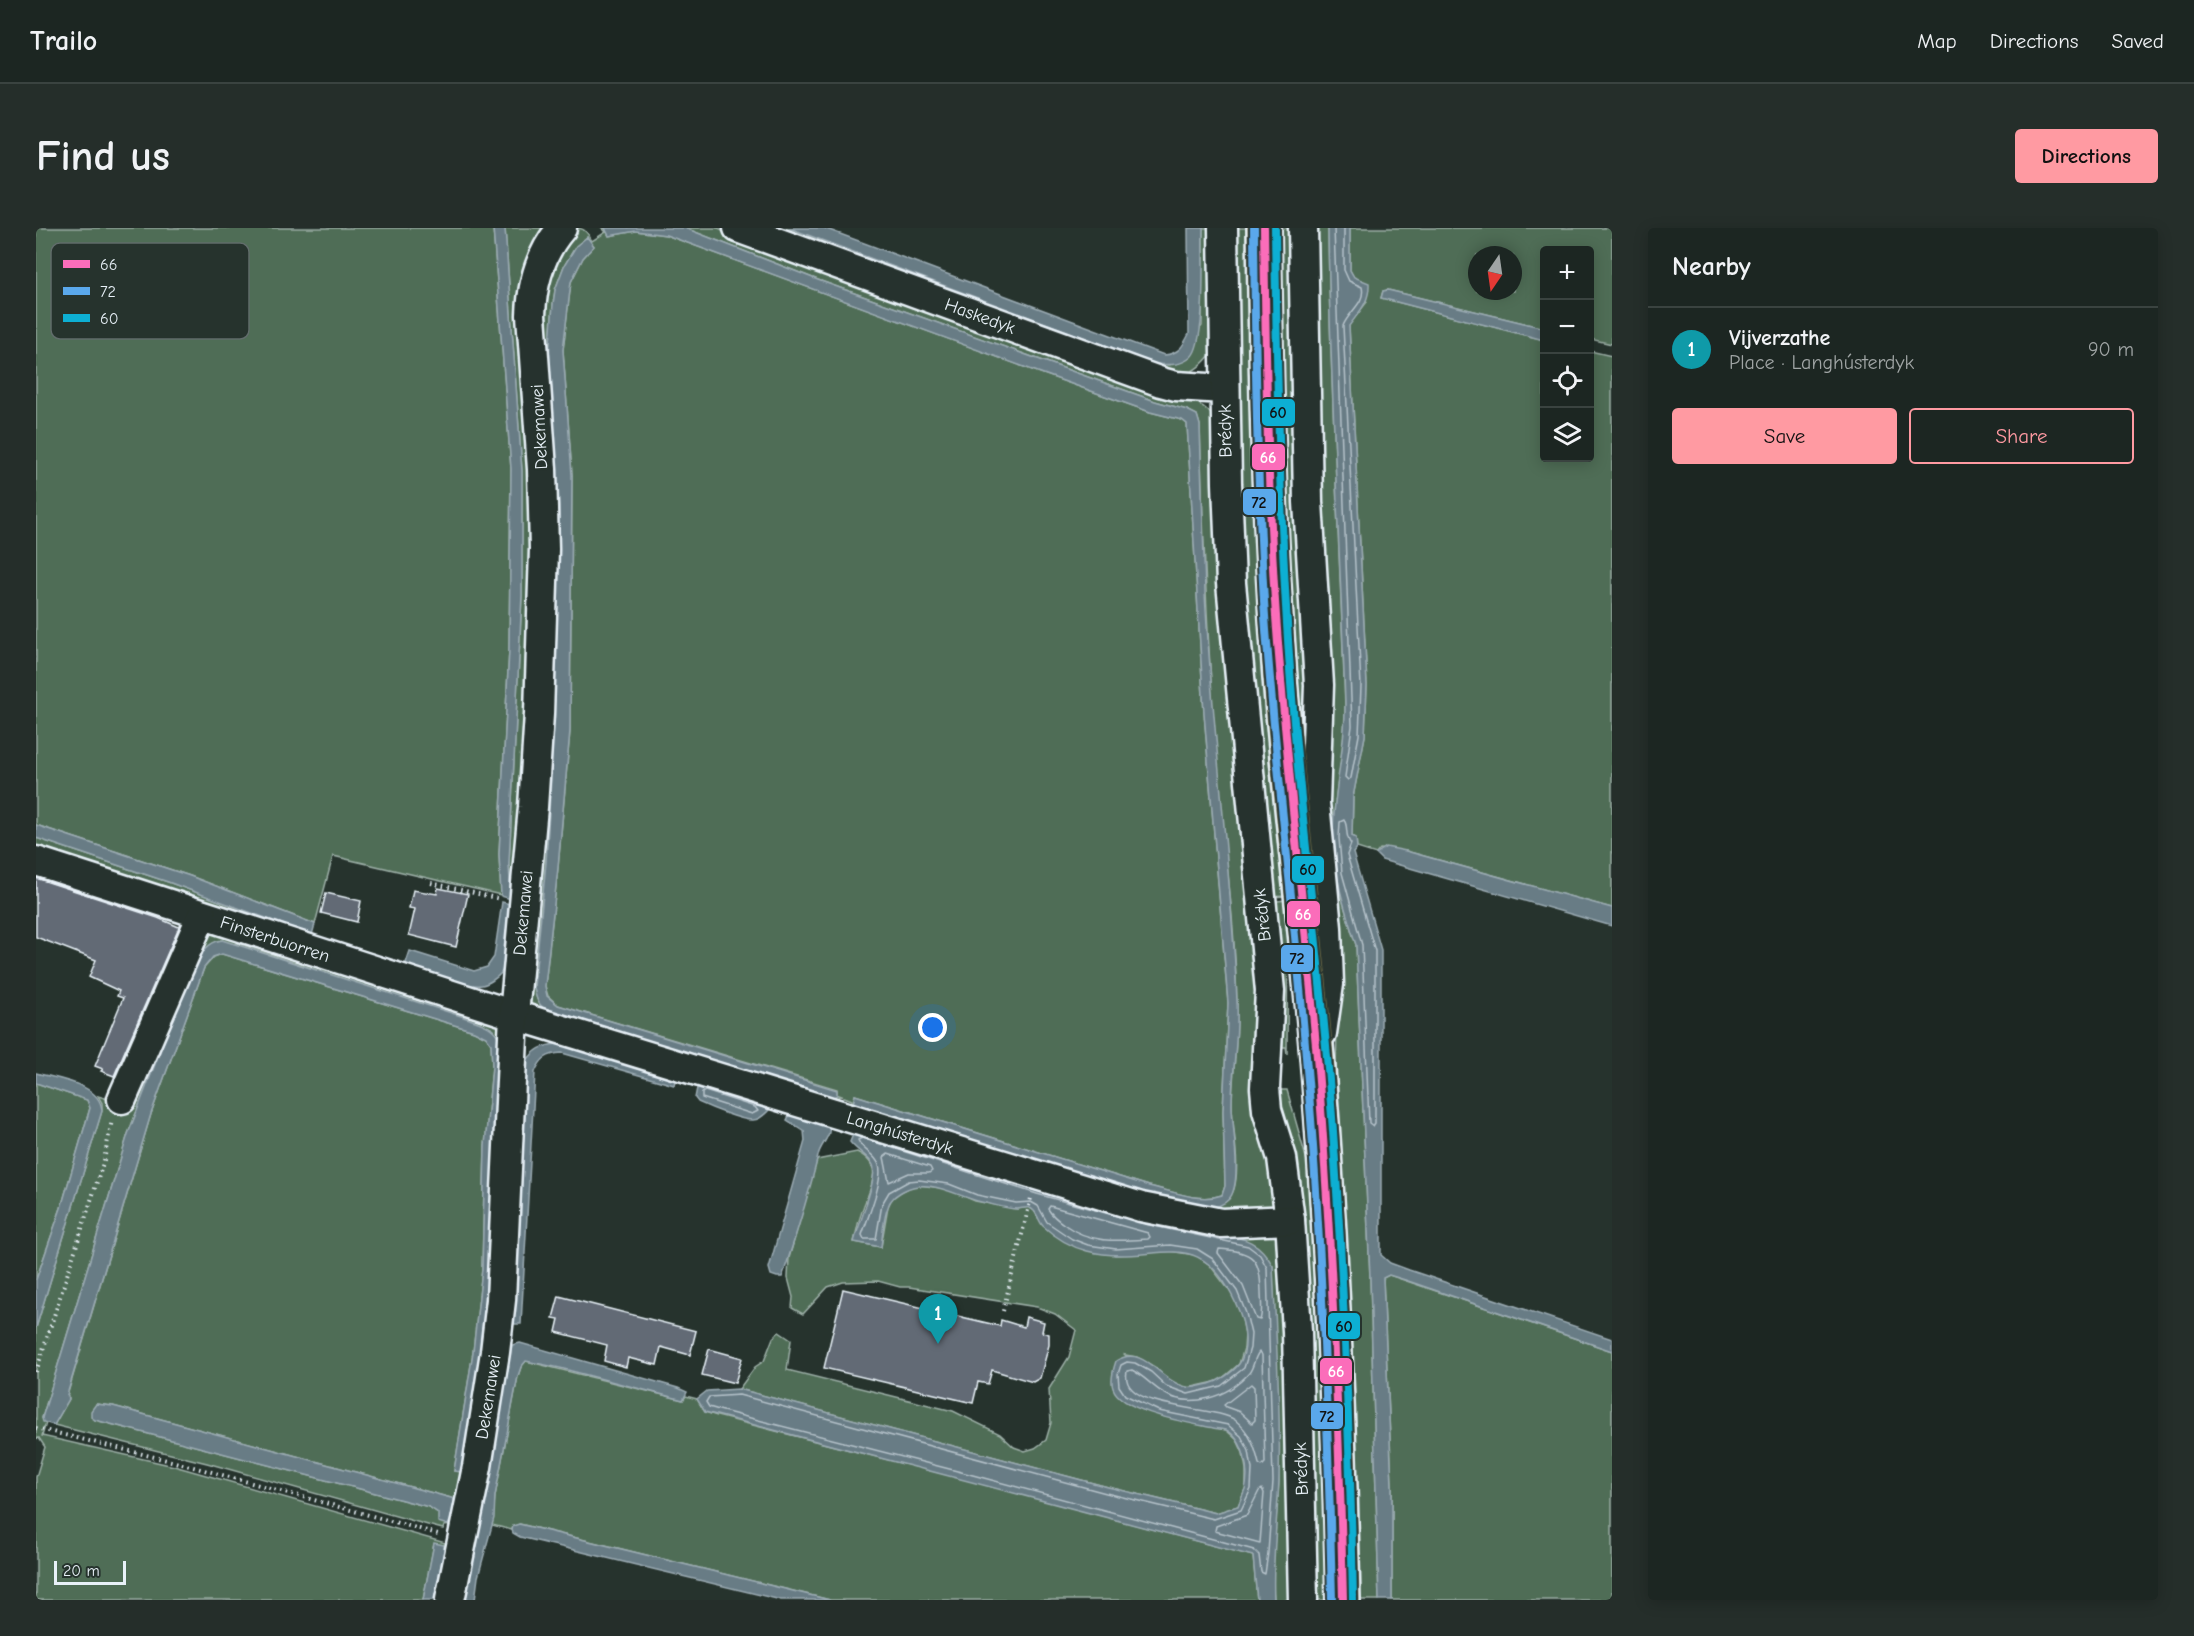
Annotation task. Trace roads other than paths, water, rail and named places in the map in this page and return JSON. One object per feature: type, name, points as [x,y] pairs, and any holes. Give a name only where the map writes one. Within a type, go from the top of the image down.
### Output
[{"type":"main road","points":[[1264,228],[1270,493],[1278,651],[1317,1064],[1336,1336],[1343,1600]]},
{"type":"street","name":"Dekemawei","points":[[450,1600],[487,1410],[501,1300],[514,1015],[533,807],[543,608],[542,469],[531,315],[532,295],[543,258],[562,228]]},
{"type":"street","name":"Haskedyk","points":[[738,228],[1161,382],[1176,386],[1224,388]]},
{"type":"street","name":"Brédyk","points":[[1223,228],[1224,388],[1236,648],[1270,991],[1265,1088],[1267,1110],[1282,1158],[1290,1220],[1297,1330],[1303,1600]]},
{"type":"street","points":[[1303,228],[1308,502],[1319,685],[1315,803],[1327,928],[1329,984],[1317,1064]]},
{"type":"street","name":"Finsterbuorren","points":[[36,861],[514,1015]]},
{"type":"street","points":[[122,1099],[202,915]]},
{"type":"street","name":"Langhústerdyk","points":[[514,1015],[1141,1207],[1221,1223],[1290,1220]]},
{"type":"water","points":[[493,228],[505,228],[522,471],[522,595],[509,864],[511,899],[501,896],[499,854],[509,649],[511,469]]},
{"type":"water","points":[[605,228],[685,228],[818,280],[1197,415],[1200,425],[1208,644],[1237,1001],[1232,1105],[1236,1168],[1233,1191],[1229,1199],[1222,1204],[1205,1208],[1160,1198],[853,1104],[855,1095],[1149,1186],[1195,1197],[1222,1195],[1225,1186],[1223,1111],[1228,1003],[1204,713],[1187,424],[1182,420],[1150,412],[1035,371],[666,235],[636,231],[609,236]]},
{"type":"water","points":[[789,228],[824,228],[1164,355],[1180,349],[1189,334],[1188,228],[1203,228],[1202,316],[1196,348],[1191,357],[1183,362],[1170,365],[1156,364]]},
{"type":"water","points":[[1328,228],[1350,228],[1350,270],[1354,277],[1369,283],[1366,301],[1349,326],[1367,685],[1365,736],[1353,797],[1352,836],[1356,838],[1357,848],[1353,853],[1381,950],[1381,1255],[1390,1263],[1409,1270],[1612,1339],[1612,1351],[1405,1280],[1389,1275],[1383,1278],[1392,1485],[1392,1600],[1379,1600],[1370,1278],[1356,945],[1338,880],[1333,839],[1345,704]]},
{"type":"water","points":[[587,237],[594,246],[583,258],[571,282],[563,350],[572,475],[570,731],[545,986],[547,996],[558,1005],[837,1090],[837,1095],[832,1098],[551,1013],[539,1003],[536,996],[534,987],[546,862],[551,778],[559,506],[549,356],[555,290],[564,266],[576,246]]},
{"type":"water","points":[[1388,290],[1540,327],[1540,339],[1381,298],[1383,291]]},
{"type":"water","points":[[36,825],[190,876],[315,924],[312,935],[168,882],[36,838]]},
{"type":"water","points":[[1386,847],[1612,908],[1612,926],[1382,860],[1376,854]]},
{"type":"water","points":[[502,902],[510,904],[508,949],[501,973],[492,980],[482,985],[466,984],[405,966],[410,951],[474,971],[487,967],[494,957]]},
{"type":"water","points":[[222,940],[474,1020],[495,1032],[501,1043],[491,1259],[480,1366],[461,1472],[454,1471],[473,1352],[482,1269],[485,1146],[492,1066],[491,1044],[486,1037],[474,1031],[222,954],[213,957],[204,968],[151,1114],[67,1395],[69,1399],[54,1425],[43,1422],[42,1418],[128,1134],[192,969],[207,947]]},
{"type":"water","points":[[559,1044],[676,1077],[674,1085],[562,1053],[552,1054],[540,1063],[535,1072],[521,1324],[511,1324],[525,1063],[539,1049]]},
{"type":"water","points":[[36,1073],[77,1084],[86,1089],[100,1102],[102,1111],[36,1328],[36,1280],[61,1208],[90,1108],[87,1100],[36,1083]]},
{"type":"water","points":[[698,1083],[765,1104],[769,1110],[760,1118],[753,1120],[717,1110],[698,1102],[695,1098]]},
{"type":"water","points":[[791,1112],[827,1122],[829,1131],[819,1151],[785,1269],[782,1277],[777,1277],[771,1275],[769,1268],[805,1141],[804,1131],[787,1120]]},
{"type":"water","points":[[854,1132],[1208,1232],[1238,1237],[1254,1244],[1267,1256],[1273,1266],[1278,1374],[1279,1481],[1274,1555],[1274,1600],[1257,1600],[1253,1556],[705,1412],[697,1399],[707,1391],[739,1389],[1108,1487],[1216,1513],[1238,1506],[1245,1489],[1247,1473],[1241,1448],[1232,1434],[1226,1430],[1142,1410],[1119,1396],[1112,1385],[1116,1361],[1126,1357],[1144,1360],[1177,1384],[1189,1387],[1217,1381],[1239,1364],[1245,1345],[1241,1317],[1224,1282],[1209,1264],[1192,1255],[1175,1252],[1112,1255],[1087,1251],[1053,1234],[1040,1223],[1030,1208],[1005,1208],[924,1186],[903,1191],[890,1202],[885,1216],[881,1247],[854,1242],[874,1171],[871,1162],[850,1142]]},
{"type":"water","points":[[520,1343],[687,1392],[683,1400],[526,1361],[518,1376],[495,1496],[494,1518],[478,1577],[475,1600],[462,1600],[512,1345]]},
{"type":"water","points":[[96,1404],[113,1406],[451,1498],[454,1499],[453,1512],[448,1525],[438,1522],[438,1513],[429,1507],[95,1420],[91,1417],[91,1411]]},
{"type":"water","points":[[519,1524],[830,1600],[781,1600],[520,1537],[512,1530],[513,1526]]},
{"type":"water","points":[[434,1543],[444,1545],[444,1551],[434,1600],[423,1600]]},
{"type":"place","name":"Vijverzathe","points":[[938,1344]]}]
